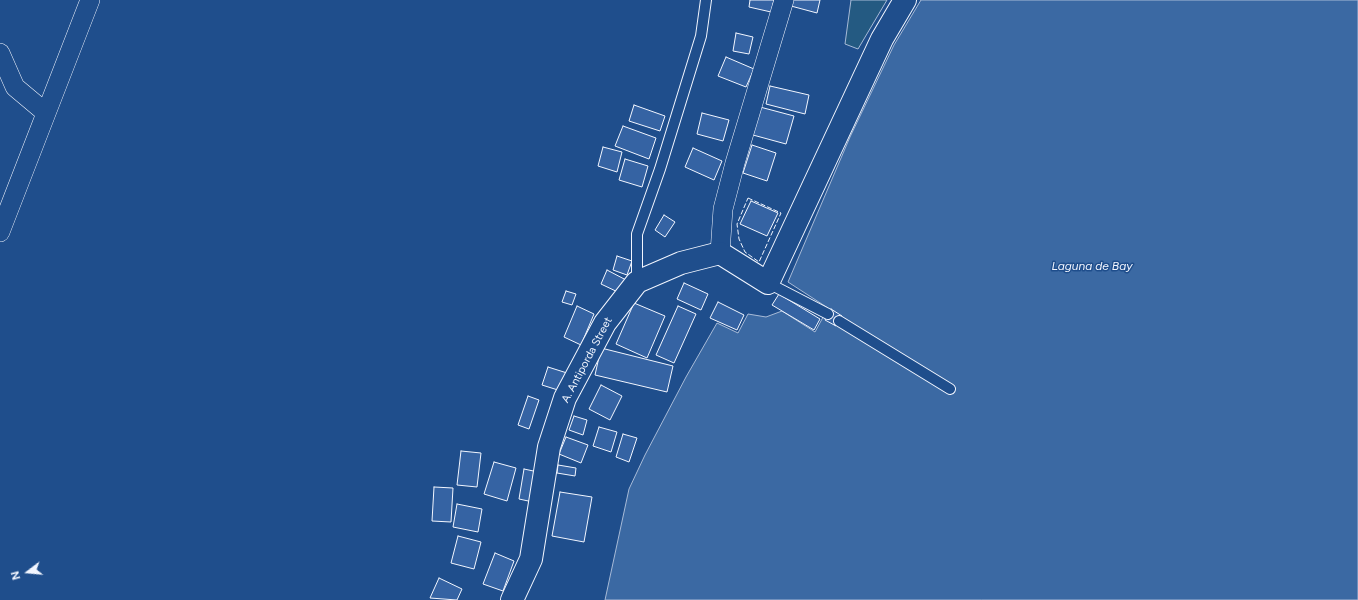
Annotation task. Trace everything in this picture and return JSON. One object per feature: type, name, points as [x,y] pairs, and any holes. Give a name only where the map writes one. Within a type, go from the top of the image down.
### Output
[{"type":"street","points":[[1,228],[90,0]]},
{"type":"street","points":[[784,0],[723,208],[720,253],[768,283],[882,39],[905,0]]},
{"type":"street","points":[[0,53],[15,87],[46,113]]},
{"type":"street","name":"A. Antiporda Street","points":[[512,600],[531,559],[549,447],[565,398],[605,323],[637,282],[681,263],[720,253]]},
{"type":"lane","points":[[637,282],[637,234],[660,168],[701,36],[706,0]]},
{"type":"lane","points":[[768,283],[828,314]]},
{"type":"lane","points":[[839,321],[950,389]]},
{"type":"shaded area","points":[[851,0],[887,0],[858,49],[845,44]]},
{"type":"water","name":"Laguna de Bay","points":[[921,0],[1358,0],[1358,600],[605,600],[629,489],[686,377],[717,323],[738,333],[748,314],[766,317],[782,311],[815,332],[828,308],[788,282],[850,137],[894,45]]},
{"type":"building","points":[[750,0],[774,0],[771,12],[749,7]]},
{"type":"building","points":[[793,0],[820,0],[817,13],[791,6]]},
{"type":"building","points":[[736,33],[753,37],[749,54],[733,51]]},
{"type":"building","points":[[726,57],[754,69],[746,87],[718,76]]},
{"type":"building","points":[[770,86],[809,95],[805,114],[766,104]]},
{"type":"building","points":[[634,105],[665,116],[660,131],[629,121]]},
{"type":"building","points":[[760,107],[794,116],[786,144],[753,135]]},
{"type":"building","points":[[702,113],[729,120],[723,141],[697,134]]},
{"type":"building","points":[[623,126],[656,138],[649,159],[615,146]]},
{"type":"building","points":[[752,145],[776,153],[767,181],[743,173]]},
{"type":"building","points":[[603,147],[622,152],[617,172],[598,166]]},
{"type":"building","points":[[693,148],[722,161],[714,180],[685,167]]},
{"type":"building","points":[[625,159],[648,166],[642,187],[619,180]]},
{"type":"building","points":[[751,201],[778,213],[767,236],[740,224]]},
{"type":"building","points":[[664,215],[675,222],[665,237],[655,230]]},
{"type":"building","points":[[617,256],[632,261],[627,275],[613,270]]},
{"type":"building","points":[[607,270],[628,281],[622,294],[601,284]]},
{"type":"building","points":[[684,283],[708,294],[701,310],[677,299]]},
{"type":"building","points":[[566,291],[576,294],[572,305],[562,302]]},
{"type":"building","points":[[779,294],[820,319],[814,330],[772,305]]},
{"type":"building","points":[[718,302],[744,315],[737,330],[710,318]]},
{"type":"building","points":[[634,303],[665,316],[647,358],[616,344]]},
{"type":"building","points":[[577,306],[594,314],[581,345],[564,337]]},
{"type":"building","points":[[678,306],[696,314],[674,363],[656,355]]},
{"type":"building","points":[[831,309],[842,316],[836,326],[825,320]]},
{"type":"building","points":[[601,348],[673,366],[667,392],[595,375]]},
{"type":"building","points":[[548,367],[567,373],[561,391],[542,385]]},
{"type":"building","points":[[601,385],[622,396],[610,420],[589,409]]},
{"type":"building","points":[[528,396],[539,400],[529,429],[518,425]]},
{"type":"building","points":[[574,416],[587,420],[583,435],[569,430]]},
{"type":"building","points":[[599,427],[617,432],[611,452],[593,446]]},
{"type":"building","points":[[623,434],[637,438],[629,462],[616,457]]},
{"type":"building","points":[[566,437],[588,445],[581,463],[559,454]]},
{"type":"building","points":[[461,451],[481,453],[477,487],[457,485]]},
{"type":"building","points":[[494,462],[516,468],[507,501],[484,494]]},
{"type":"building","points":[[558,465],[576,468],[575,476],[557,473]]},
{"type":"building","points":[[524,469],[538,472],[533,502],[519,499]]},
{"type":"building","points":[[434,487],[453,488],[451,522],[432,521]]},
{"type":"building","points":[[560,492],[592,497],[584,542],[552,536]]},
{"type":"building","points":[[457,504],[482,509],[478,532],[453,527]]},
{"type":"building","points":[[458,536],[481,542],[474,569],[451,563]]},
{"type":"building","points":[[495,553],[514,561],[503,591],[483,584]]},
{"type":"building","points":[[439,578],[462,589],[457,600],[430,598]]},
{"type":"fence","points":[[748,198],[781,213],[759,262],[745,252],[739,239],[737,224],[748,198]]}]
